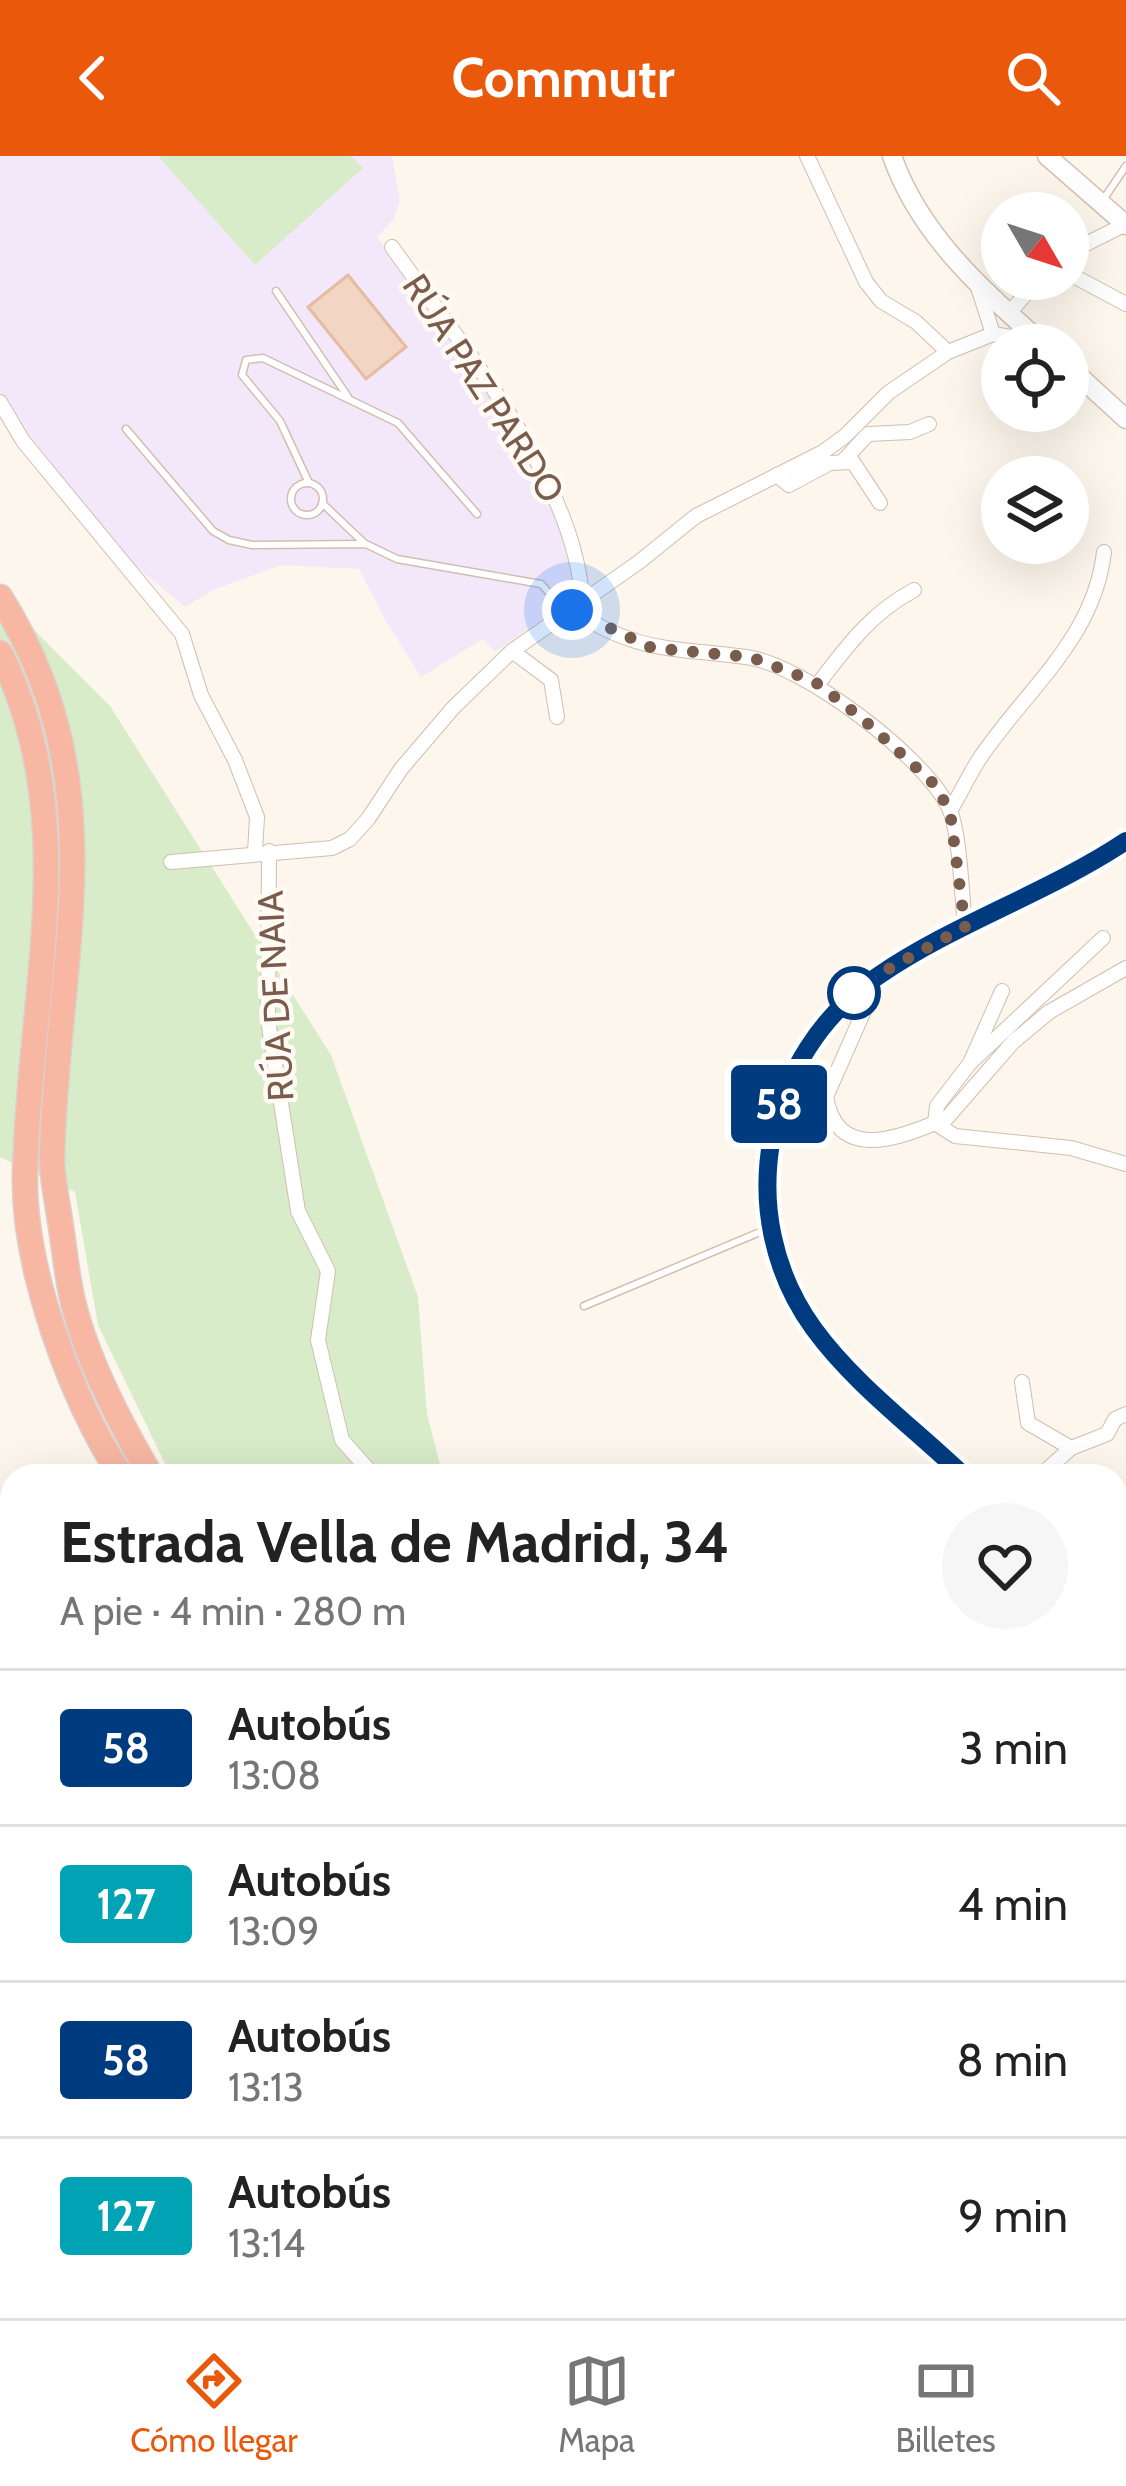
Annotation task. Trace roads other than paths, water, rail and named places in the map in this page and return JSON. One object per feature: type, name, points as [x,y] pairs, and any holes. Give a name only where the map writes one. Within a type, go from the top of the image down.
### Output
[{"type":"highway","points":[[0,597],[37,673],[56,728],[74,833],[74,902],[52,1161],[71,1297],[117,1418],[144,1464]]},
{"type":"highway","points":[[0,653],[16,684],[31,734],[43,787],[46,834],[47,902],[25,1178],[49,1363],[95,1464]]},
{"type":"highway","points":[[36,1262],[67,1372],[113,1464]]},
{"type":"main road","points":[[892,156],[927,225],[976,283],[1021,324]]},
{"type":"main road","points":[[1047,156],[1126,225]]},
{"type":"main road","points":[[1089,385],[1126,419]]},
{"type":"main road","points":[[951,1464],[844,1364],[815,1330],[783,1272],[771,1228],[766,1166],[781,1099],[812,1039],[855,992],[881,973],[1126,841]]},
{"type":"street","points":[[807,156],[866,282],[881,301],[916,322],[948,352]]},
{"type":"street","points":[[1089,244],[1126,225]]},
{"type":"street","name":"RÚA PAZ PARDO","points":[[392,247],[493,390],[565,514],[581,573],[574,608]]},
{"type":"street","points":[[976,283],[990,324]]},
{"type":"street","points":[[1089,284],[1126,304]]},
{"type":"street","points":[[1009,313],[1020,300]]},
{"type":"street","points":[[171,862],[332,848],[350,839],[453,707],[512,651],[696,516],[834,444],[888,393],[948,352],[981,339]]},
{"type":"street","name":"RÚA DE NAIA","points":[[0,401],[23,441],[182,634],[201,695],[235,760],[257,817],[268,1020],[298,1211],[328,1271],[318,1340],[342,1439],[364,1464]]},
{"type":"street","points":[[777,475],[789,485],[844,460],[868,434],[910,433],[928,424]]},
{"type":"street","points":[[844,460],[858,466],[880,503]]},
{"type":"street","points":[[950,811],[979,760],[1084,624],[1101,580],[1104,552]]},
{"type":"street","points":[[818,684],[865,623],[914,590]]},
{"type":"street","points":[[574,608],[652,648],[750,657],[818,684],[933,783],[950,811],[965,927]]},
{"type":"street","points":[[512,651],[550,680],[557,717]]},
{"type":"street","points":[[935,1124],[937,1106],[970,1063],[1102,938]]},
{"type":"street","points":[[881,973],[826,1097],[829,1115],[844,1131],[871,1142],[891,1141],[946,1119],[1013,1042],[1049,1012],[1126,968]]},
{"type":"street","points":[[970,1063],[1002,991]]},
{"type":"street","points":[[935,1124],[955,1136],[1071,1148],[1126,1163]]},
{"type":"street","points":[[1022,1382],[1028,1423],[1071,1448]]},
{"type":"street","points":[[1053,1464],[1071,1448],[1107,1434],[1115,1419],[1126,1414]]},
{"type":"lane","points":[[1100,202],[1126,166]]},
{"type":"lane","points":[[276,291],[348,398]]},
{"type":"lane","points":[[477,514],[398,423],[263,358],[251,358],[242,367],[249,388],[290,439],[309,483],[322,494],[322,503],[366,544],[397,560],[541,584],[574,608]]},
{"type":"lane","points":[[126,429],[213,531],[229,540],[252,545],[366,544]]},
{"type":"lane","points":[[309,483],[293,490],[293,508],[309,515],[322,503]]},
{"type":"lane","points":[[584,1306],[771,1228]]}]
